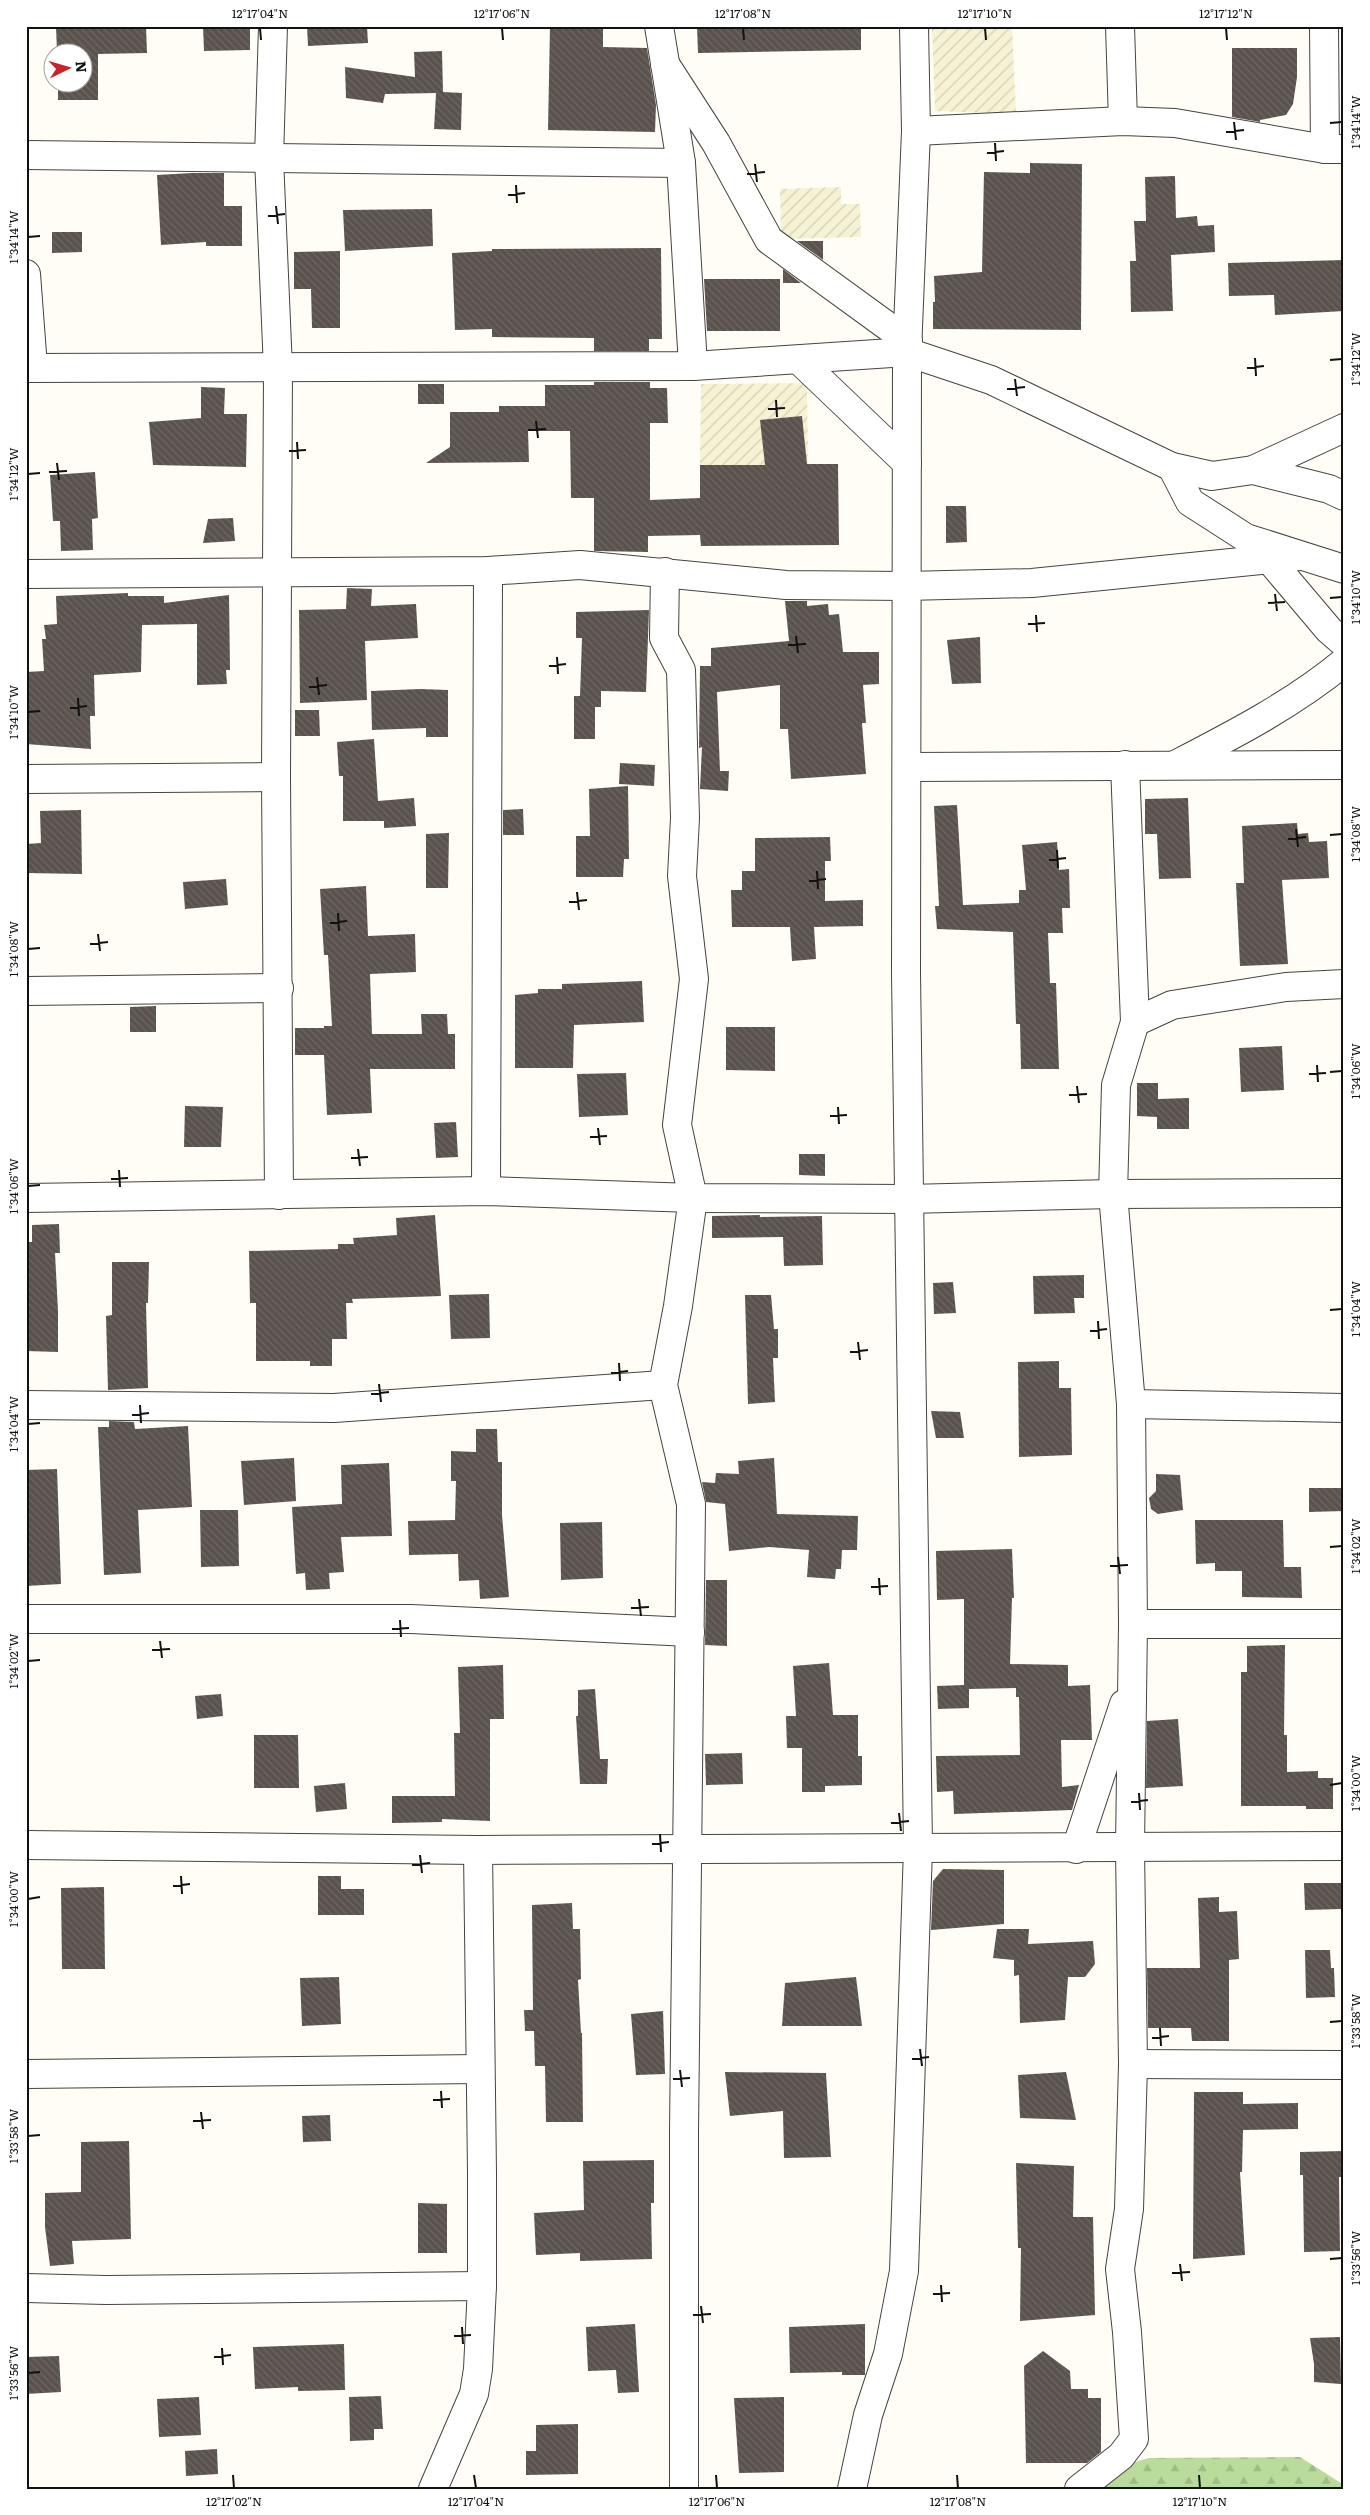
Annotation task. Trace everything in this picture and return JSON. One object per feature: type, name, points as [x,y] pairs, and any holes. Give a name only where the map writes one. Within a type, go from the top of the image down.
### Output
[{"type":"street","points":[[273,26],[269,158],[278,369],[276,777],[279,1195]]},
{"type":"street","points":[[659,26],[681,163],[694,366]]},
{"type":"street","points":[[846,2488],[888,2354],[904,2271],[918,1848],[906,973],[907,347],[916,131],[914,26]]},
{"type":"street","points":[[1120,26],[1123,121]]},
{"type":"street","points":[[916,131],[1123,121],[1175,124],[1335,149],[1324,26]]},
{"type":"street","points":[[665,64],[716,143],[769,240],[907,347],[991,380],[1172,467],[1212,476],[1253,470],[1344,428]]},
{"type":"street","points":[[26,155],[681,163]]},
{"type":"street","points":[[26,274],[30,368],[278,369],[694,366],[799,360],[907,347]]},
{"type":"street","points":[[799,360],[907,463]]},
{"type":"street","points":[[1172,467],[1190,502],[1246,538],[1344,569]]},
{"type":"street","points":[[1253,470],[1329,489],[1344,496]]},
{"type":"street","points":[[26,574],[488,571],[580,565],[786,585],[906,586],[1032,583],[1300,556]]},
{"type":"street","points":[[1269,559],[1329,630],[1344,643]]},
{"type":"street","points":[[486,1191],[488,571]]},
{"type":"street","points":[[665,572],[664,638],[681,670],[685,818],[682,876],[694,979],[677,1126],[693,1198],[678,1306],[663,1385],[691,1504],[689,1849],[684,2132],[684,2489]]},
{"type":"street","points":[[1173,765],[1240,731],[1315,686],[1344,662]]},
{"type":"street","points":[[907,767],[1032,768],[1125,765],[1344,765]]},
{"type":"street","points":[[1079,2489],[1121,2456],[1134,2439],[1127,2332],[1120,2269],[1129,2209],[1133,2064],[1130,1848],[1133,1624],[1131,1404],[1114,1194],[1116,1085],[1135,1022],[1125,765]]},
{"type":"street","points":[[26,779],[276,777]]},
{"type":"street","points":[[1135,1022],[1172,1005],[1286,987],[1344,984]]},
{"type":"street","points":[[26,991],[279,988]]},
{"type":"street","points":[[26,1198],[486,1191],[693,1198],[908,1199],[1114,1194],[1344,1193]]},
{"type":"street","points":[[26,1405],[334,1408],[663,1385]]},
{"type":"street","points":[[1131,1404],[1344,1408]]},
{"type":"street","points":[[26,1619],[411,1619],[690,1632]]},
{"type":"street","points":[[1133,1624],[1344,1624]]},
{"type":"street","points":[[1076,1848],[1132,1684]]},
{"type":"street","points":[[26,1845],[478,1850],[1344,1846]]},
{"type":"street","points":[[433,2489],[474,2394],[478,2369],[482,2286],[478,1850]]},
{"type":"street","points":[[1133,2064],[1344,2065]]},
{"type":"street","points":[[26,2074],[480,2070]]},
{"type":"street","points":[[26,2288],[106,2290],[482,2286]]},
{"type":"shaded area","points":[[1012,27],[1016,114],[935,111],[932,29]]},
{"type":"shaded area","points":[[841,187],[841,204],[860,204],[861,237],[781,239],[780,189]]},
{"type":"shaded area","points":[[807,383],[808,466],[700,465],[701,384]]},
{"type":"green space","points":[[1300,2457],[1344,2485],[1344,2489],[1097,2489],[1118,2467],[1149,2458]]},
{"type":"building","points":[[56,26],[146,26],[147,53],[98,54],[98,100],[58,100],[58,92],[92,92],[92,42],[57,42]]},
{"type":"building","points":[[203,26],[250,26],[250,50],[204,51]]},
{"type":"building","points":[[307,26],[367,26],[368,43],[308,46]]},
{"type":"building","points":[[550,26],[603,26],[603,47],[647,48],[656,105],[655,132],[548,130]]},
{"type":"building","points":[[697,26],[861,26],[861,50],[698,53]]},
{"type":"building","points":[[1232,48],[1297,48],[1297,77],[1293,104],[1286,115],[1260,120],[1260,122],[1232,117]]},
{"type":"building","points":[[442,51],[443,92],[462,93],[461,130],[434,129],[436,93],[385,94],[383,103],[346,98],[345,67],[415,77],[414,52]]},
{"type":"building","points":[[1030,163],[1082,164],[1081,330],[933,329],[934,276],[982,272],[984,172],[1030,173]]},
{"type":"building","points":[[224,173],[224,206],[242,206],[242,246],[206,246],[206,242],[161,245],[157,175]]},
{"type":"building","points":[[1175,176],[1176,218],[1197,216],[1198,226],[1214,225],[1215,252],[1171,255],[1173,311],[1131,312],[1130,261],[1136,261],[1134,221],[1146,221],[1145,177]]},
{"type":"building","points":[[432,209],[433,246],[345,251],[343,210]]},
{"type":"building","points":[[52,232],[82,232],[82,252],[52,253]]},
{"type":"building","points":[[797,241],[823,241],[823,260]]},
{"type":"building","points":[[661,248],[662,339],[649,339],[649,351],[594,351],[594,338],[492,337],[492,329],[455,330],[452,253],[492,251],[492,249]]},
{"type":"building","points":[[340,251],[340,328],[312,328],[311,289],[294,289],[294,252]]},
{"type":"building","points":[[1344,260],[1344,311],[1275,315],[1274,295],[1229,296],[1228,263]]},
{"type":"building","points":[[783,269],[801,283],[783,283]]},
{"type":"building","points":[[704,279],[780,279],[780,331],[707,331]]},
{"type":"building","points":[[594,382],[650,382],[650,388],[667,388],[668,423],[650,423],[650,500],[700,498],[700,465],[765,465],[760,420],[802,416],[807,464],[838,464],[839,545],[701,546],[700,535],[648,536],[648,552],[594,551],[594,498],[571,498],[570,431],[528,431],[529,462],[426,463],[450,447],[450,412],[499,412],[499,406],[545,406],[545,385],[594,385]]},
{"type":"building","points":[[418,384],[444,384],[444,404],[418,404]]},
{"type":"building","points":[[201,387],[225,388],[224,414],[247,414],[246,467],[153,465],[149,422],[201,418]]},
{"type":"building","points":[[95,472],[98,518],[92,519],[93,550],[61,551],[60,521],[53,521],[50,475]]},
{"type":"building","points":[[946,506],[966,506],[967,542],[946,543]]},
{"type":"building","points":[[233,518],[235,541],[203,543],[208,519]]},
{"type":"building","points":[[347,588],[372,589],[371,606],[416,604],[418,638],[365,641],[367,700],[300,703],[299,610],[346,609]]},
{"type":"building","points":[[128,593],[128,596],[164,596],[164,603],[229,595],[230,670],[226,670],[227,684],[197,685],[197,624],[142,625],[141,672],[94,675],[95,716],[90,716],[91,749],[26,744],[26,672],[44,671],[42,639],[46,639],[44,625],[57,624],[56,596]]},
{"type":"building","points":[[785,601],[807,601],[807,606],[828,604],[829,615],[839,614],[843,652],[879,652],[879,684],[863,685],[866,723],[862,723],[866,774],[791,779],[788,729],[780,729],[780,685],[717,692],[720,771],[729,771],[728,791],[700,789],[702,747],[699,748],[700,666],[711,666],[711,648],[789,641]]},
{"type":"building","points":[[649,610],[646,692],[601,691],[601,707],[595,707],[595,739],[574,739],[574,696],[580,696],[582,638],[576,638],[576,612]]},
{"type":"building","points":[[980,637],[981,683],[952,684],[947,640]]},
{"type":"building","points":[[448,690],[448,737],[426,737],[426,728],[372,730],[371,691]]},
{"type":"building","points":[[295,710],[319,710],[320,736],[295,736]]},
{"type":"building","points":[[374,739],[378,801],[414,798],[416,826],[384,828],[384,821],[343,821],[343,776],[339,776],[337,742]]},
{"type":"building","points":[[620,763],[655,765],[654,786],[619,784]]},
{"type":"building","points":[[628,786],[629,859],[624,859],[623,877],[576,877],[576,836],[590,836],[589,789]]},
{"type":"building","points":[[1188,798],[1191,878],[1159,879],[1157,834],[1145,834],[1145,799]]},
{"type":"building","points":[[957,805],[963,905],[1019,903],[1019,890],[1026,890],[1022,845],[1057,842],[1059,870],[1069,869],[1070,908],[1062,908],[1063,933],[1048,933],[1050,983],[1056,983],[1059,1069],[1021,1069],[1020,1024],[1016,1024],[1013,932],[937,929],[935,906],[939,906],[934,806]]},
{"type":"building","points":[[523,809],[524,835],[503,835],[503,810]]},
{"type":"building","points":[[81,810],[82,874],[26,873],[26,844],[41,843],[40,811]]},
{"type":"building","points":[[1297,823],[1298,834],[1308,833],[1309,842],[1327,841],[1329,878],[1282,880],[1288,964],[1240,966],[1236,883],[1244,883],[1242,826]]},
{"type":"building","points":[[449,833],[448,888],[426,888],[426,834]]},
{"type":"building","points":[[830,837],[831,861],[825,861],[825,901],[863,900],[863,926],[814,927],[816,959],[792,961],[790,927],[732,927],[731,890],[742,890],[742,871],[755,871],[755,838]]},
{"type":"building","points":[[226,879],[228,905],[185,909],[183,882]]},
{"type":"building","points":[[366,886],[368,936],[415,934],[416,972],[370,974],[372,1034],[422,1034],[421,1014],[447,1014],[448,1034],[455,1034],[455,1069],[370,1069],[372,1113],[327,1115],[324,1055],[295,1055],[295,1028],[324,1028],[324,1026],[332,1026],[328,955],[324,955],[320,889]]},
{"type":"building","points":[[642,981],[644,1022],[574,1025],[573,1068],[515,1068],[515,995],[538,993],[538,989],[562,989],[562,984]]},
{"type":"building","points":[[156,1006],[156,1032],[130,1032],[130,1007]]},
{"type":"building","points":[[726,1027],[775,1027],[775,1071],[726,1070]]},
{"type":"building","points":[[1282,1046],[1284,1090],[1241,1092],[1239,1048]]},
{"type":"building","points":[[626,1073],[628,1115],[579,1117],[577,1074]]},
{"type":"building","points":[[1137,1083],[1158,1083],[1158,1099],[1189,1098],[1189,1129],[1157,1129],[1157,1117],[1137,1116]]},
{"type":"building","points":[[185,1106],[223,1107],[221,1147],[184,1147]]},
{"type":"building","points":[[456,1122],[458,1157],[436,1158],[434,1123]]},
{"type":"building","points":[[799,1154],[825,1154],[825,1176],[799,1175]]},
{"type":"building","points":[[435,1215],[441,1296],[352,1299],[353,1303],[346,1303],[347,1339],[332,1339],[332,1366],[310,1366],[310,1361],[256,1361],[256,1303],[250,1303],[249,1251],[338,1249],[338,1244],[354,1244],[353,1238],[397,1235],[396,1218]]},
{"type":"building","points":[[760,1215],[760,1217],[822,1216],[823,1265],[784,1266],[783,1237],[712,1238],[712,1216]]},
{"type":"building","points":[[59,1224],[60,1253],[55,1253],[58,1352],[26,1351],[26,1242],[32,1242],[32,1225]]},
{"type":"building","points":[[112,1262],[149,1262],[148,1303],[146,1303],[148,1388],[108,1390],[106,1316],[112,1315]]},
{"type":"building","points":[[1084,1275],[1084,1298],[1074,1298],[1075,1313],[1034,1314],[1033,1276]]},
{"type":"building","points":[[953,1282],[956,1313],[934,1314],[933,1283]]},
{"type":"building","points":[[489,1294],[490,1338],[451,1339],[449,1295]]},
{"type":"building","points":[[745,1295],[771,1295],[774,1329],[778,1329],[778,1358],[773,1358],[775,1402],[748,1404]]},
{"type":"building","points":[[1059,1361],[1059,1388],[1071,1388],[1072,1455],[1019,1457],[1018,1362]]},
{"type":"building","points":[[931,1411],[960,1412],[964,1438],[936,1438]]},
{"type":"building","points":[[109,1421],[134,1422],[135,1429],[188,1426],[192,1507],[138,1510],[141,1573],[104,1575],[98,1427],[109,1427]]},
{"type":"building","points":[[476,1429],[497,1429],[498,1462],[502,1462],[502,1515],[509,1597],[480,1599],[479,1580],[459,1581],[458,1554],[409,1555],[408,1521],[455,1520],[456,1481],[451,1481],[451,1451],[476,1452]]},
{"type":"building","points":[[294,1458],[296,1501],[244,1505],[241,1461]]},
{"type":"building","points":[[774,1458],[777,1514],[858,1516],[857,1550],[842,1550],[841,1569],[836,1569],[835,1579],[807,1577],[809,1550],[769,1547],[729,1551],[725,1504],[706,1502],[702,1482],[715,1483],[716,1473],[739,1474],[738,1461]]},
{"type":"building","points":[[389,1463],[392,1536],[341,1537],[344,1572],[329,1573],[330,1589],[306,1590],[305,1573],[296,1574],[292,1507],[342,1504],[341,1465]]},
{"type":"building","points":[[57,1469],[61,1584],[26,1586],[26,1470]]},
{"type":"building","points":[[1156,1474],[1180,1475],[1183,1510],[1158,1514],[1151,1509],[1149,1498],[1156,1491]]},
{"type":"building","points":[[1309,1488],[1344,1488],[1344,1511],[1309,1512]]},
{"type":"building","points":[[200,1510],[238,1510],[239,1566],[201,1567]]},
{"type":"building","points":[[1195,1520],[1283,1520],[1284,1567],[1301,1567],[1302,1598],[1242,1597],[1242,1571],[1215,1571],[1215,1563],[1196,1564]]},
{"type":"building","points":[[602,1522],[603,1578],[561,1580],[560,1523]]},
{"type":"building","points":[[1012,1549],[1014,1598],[1012,1598],[1010,1664],[1068,1665],[1068,1686],[1090,1685],[1092,1740],[1061,1740],[1062,1787],[1079,1785],[1072,1810],[954,1814],[953,1791],[937,1792],[936,1756],[1020,1755],[1019,1697],[1016,1697],[1016,1688],[969,1689],[969,1708],[938,1709],[937,1686],[964,1685],[964,1599],[937,1600],[936,1551]]},
{"type":"building","points":[[706,1580],[727,1580],[727,1646],[705,1645]]},
{"type":"building","points":[[1285,1645],[1284,1735],[1287,1735],[1287,1772],[1318,1771],[1318,1778],[1333,1778],[1333,1809],[1306,1809],[1306,1806],[1241,1806],[1241,1672],[1247,1672],[1247,1646]]},
{"type":"building","points":[[829,1663],[833,1715],[858,1715],[858,1756],[862,1756],[862,1785],[825,1786],[825,1792],[802,1792],[802,1748],[787,1748],[786,1716],[796,1716],[793,1666]]},
{"type":"building","points":[[503,1665],[504,1719],[490,1719],[490,1821],[442,1819],[442,1822],[392,1823],[392,1796],[455,1796],[454,1733],[460,1733],[458,1667]]},
{"type":"building","points":[[595,1689],[600,1759],[608,1759],[607,1784],[580,1784],[576,1716],[578,1716],[578,1690]]},
{"type":"building","points":[[221,1694],[223,1716],[197,1719],[195,1696]]},
{"type":"building","points":[[1178,1719],[1183,1786],[1146,1788],[1147,1721]]},
{"type":"building","points":[[254,1735],[298,1735],[299,1788],[254,1788]]},
{"type":"building","points":[[742,1753],[743,1784],[706,1785],[705,1754]]},
{"type":"building","points":[[345,1783],[347,1809],[316,1812],[314,1786]]},
{"type":"building","points":[[943,1869],[1004,1870],[1004,1924],[931,1930],[933,1881]]},
{"type":"building","points":[[318,1876],[341,1876],[341,1889],[364,1889],[364,1915],[318,1915]]},
{"type":"building","points":[[1304,1883],[1341,1883],[1341,1909],[1305,1910]]},
{"type":"building","points":[[104,1887],[105,1969],[62,1969],[61,1888]]},
{"type":"building","points":[[1219,1897],[1219,1912],[1237,1911],[1239,1959],[1229,1960],[1229,2041],[1192,2041],[1191,2028],[1148,2028],[1147,1968],[1200,1968],[1198,1898]]},
{"type":"building","points":[[572,1903],[573,1929],[580,1929],[581,1979],[578,1980],[582,2033],[583,2122],[546,2122],[545,2066],[535,2066],[534,2031],[525,2031],[524,2010],[533,2010],[532,1905]]},
{"type":"building","points":[[997,1929],[1029,1929],[1028,1944],[1093,1941],[1095,1964],[1085,1977],[1068,1977],[1065,2020],[1020,2023],[1019,1975],[1014,1976],[1014,1960],[993,1958]]},
{"type":"building","points":[[1305,1950],[1330,1950],[1331,1968],[1334,1968],[1335,1997],[1306,1998]]},
{"type":"building","points":[[339,1977],[341,2024],[302,2026],[300,1978]]},
{"type":"building","points":[[856,1977],[862,2026],[782,2026],[785,1983]]},
{"type":"building","points":[[663,2011],[665,2074],[636,2075],[631,2014]]},
{"type":"building","points":[[725,2072],[826,2073],[831,2157],[784,2158],[783,2111],[730,2116]]},
{"type":"building","points":[[1066,2072],[1076,2120],[1020,2118],[1018,2075]]},
{"type":"building","points":[[1194,2092],[1243,2092],[1243,2104],[1298,2103],[1298,2129],[1243,2130],[1242,2172],[1240,2172],[1245,2255],[1193,2259]]},
{"type":"building","points":[[330,2115],[331,2141],[303,2142],[302,2116]]},
{"type":"building","points":[[129,2141],[131,2239],[72,2241],[74,2264],[50,2266],[45,2227],[45,2193],[81,2192],[81,2142]]},
{"type":"building","points":[[1344,2151],[1344,2177],[1339,2177],[1340,2251],[1304,2252],[1303,2175],[1300,2175],[1300,2152]]},
{"type":"building","points":[[654,2160],[654,2203],[651,2203],[652,2259],[580,2261],[580,2253],[536,2255],[534,2213],[584,2210],[583,2161]]},
{"type":"building","points":[[1016,2163],[1074,2166],[1073,2217],[1093,2217],[1095,2315],[1020,2321],[1021,2248],[1018,2248]]},
{"type":"building","points":[[418,2203],[447,2204],[447,2253],[418,2253]]},
{"type":"building","points":[[635,2324],[639,2392],[618,2393],[616,2370],[588,2371],[586,2327]]},
{"type":"building","points":[[865,2324],[865,2375],[842,2375],[842,2372],[790,2373],[789,2327]]},
{"type":"building","points":[[1340,2337],[1341,2384],[1314,2382],[1314,2364],[1310,2338]]},
{"type":"building","points":[[344,2344],[345,2390],[298,2391],[298,2387],[255,2389],[253,2347]]},
{"type":"building","points":[[1043,2351],[1070,2371],[1071,2389],[1088,2389],[1088,2398],[1101,2398],[1101,2452],[1087,2463],[1026,2463],[1024,2366]]},
{"type":"building","points":[[59,2356],[61,2392],[26,2394],[26,2357]]},
{"type":"building","points":[[381,2396],[383,2429],[374,2429],[374,2440],[350,2441],[349,2397]]},
{"type":"building","points":[[199,2397],[201,2435],[159,2437],[157,2399]]},
{"type":"building","points":[[784,2397],[784,2472],[739,2473],[734,2398]]},
{"type":"building","points":[[578,2424],[578,2474],[526,2475],[526,2451],[536,2451],[536,2425]]},
{"type":"building","points":[[217,2449],[218,2474],[186,2476],[185,2451]]}]
